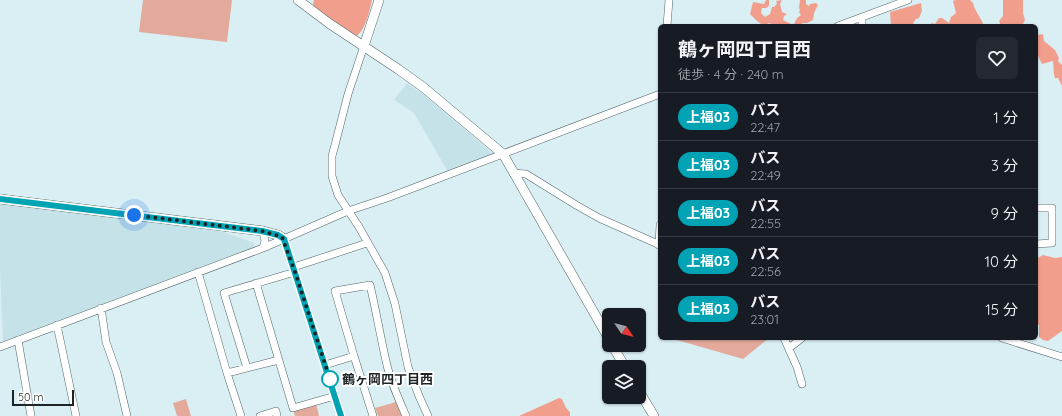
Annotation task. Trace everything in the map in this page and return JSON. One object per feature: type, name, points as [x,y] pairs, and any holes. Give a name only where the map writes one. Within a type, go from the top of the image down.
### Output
[{"type":"street","points":[[298,0],[330,24],[423,87],[503,154],[602,327]]},
{"type":"street","points":[[379,0],[345,104],[335,145],[332,166],[333,184],[338,195],[372,249],[385,273],[394,304],[408,367],[428,416]]},
{"type":"street","points":[[667,24],[669,0]]},
{"type":"street","points":[[843,24],[908,0]]},
{"type":"street","points":[[862,17],[862,24]]},
{"type":"street","points":[[0,347],[263,248],[348,212],[658,95]]},
{"type":"street","points":[[513,173],[526,174],[599,218],[658,245]]},
{"type":"street","points":[[0,199],[262,231],[278,235],[284,239],[341,416]]},
{"type":"street","points":[[1038,208],[1052,208],[1052,243],[1038,244]]},
{"type":"street","points":[[262,231],[265,241],[263,248]]},
{"type":"street","points":[[247,368],[224,293],[367,243]]},
{"type":"street","points":[[198,272],[241,416]]},
{"type":"street","points":[[256,283],[293,408],[335,396]]},
{"type":"street","points":[[373,416],[336,291],[370,285],[386,362],[396,393],[406,416]]},
{"type":"street","points":[[101,308],[106,342],[117,373],[127,416]]},
{"type":"street","points":[[57,325],[76,416]]},
{"type":"street","points":[[18,340],[31,416]]},
{"type":"street","points":[[785,340],[797,367],[802,384]]},
{"type":"street","points":[[789,348],[799,340]]},
{"type":"street","points":[[1008,340],[1062,357]]},
{"type":"street","points":[[325,365],[354,356]]},
{"type":"street","points":[[227,373],[279,360]]},
{"type":"street","points":[[646,402],[654,416]]},
{"type":"street","points":[[260,416],[276,411],[277,416]]},
{"type":"shaded area","points":[[143,0],[232,0],[227,42],[139,32]]},
{"type":"shaded area","points":[[314,0],[372,0],[362,30],[356,36],[321,12],[313,5]]},
{"type":"shaded area","points":[[766,0],[769,0],[769,6],[762,8],[761,13],[765,17],[770,14],[772,7],[777,4],[776,1],[782,0],[780,4],[782,12],[787,14],[784,16],[783,20],[791,24],[762,24],[757,21],[750,14],[753,2],[764,4]]},
{"type":"shaded area","points":[[800,0],[806,0],[806,4],[809,6],[810,4],[816,3],[818,5],[814,13],[813,20],[807,23],[794,24],[797,18],[801,15],[799,8]]},
{"type":"shaded area","points":[[970,0],[973,3],[983,24],[935,24],[939,18],[942,18],[949,23],[951,17],[956,13],[953,1]]},
{"type":"shaded area","points":[[1003,0],[1023,0],[1023,13],[1025,20],[1023,24],[1000,24],[999,21],[1003,16]]},
{"type":"shaded area","points":[[921,3],[922,11],[919,18],[913,23],[914,24],[891,24],[890,12]]},
{"type":"shaded area","points":[[1043,34],[1044,41],[1055,50],[1059,58],[1058,61],[1062,65],[1062,86],[1058,78],[1055,78],[1053,61],[1042,64],[1038,56],[1038,35]]},
{"type":"shaded area","points":[[407,83],[420,92],[492,153],[447,170],[414,113],[394,100]]},
{"type":"shaded area","points":[[0,203],[224,232],[254,243],[254,247],[3,342],[0,270]]},
{"type":"shaded area","points":[[1043,255],[1055,258],[1062,257],[1062,331],[1048,341],[1039,337],[1038,258]]},
{"type":"shaded area","points":[[677,340],[767,340],[743,359]]},
{"type":"shaded area","points":[[559,398],[562,399],[566,408],[570,412],[570,416],[519,416]]},
{"type":"shaded area","points":[[186,399],[191,416],[177,416],[173,403]]},
{"type":"shaded area","points":[[396,402],[402,416],[378,416],[375,408]]},
{"type":"shaded area","points":[[316,403],[319,416],[295,416],[293,410]]},
{"type":"bus line","name":"上福03","points":[[0,199],[262,231],[281,236],[284,239],[341,416]]},
{"type":"place","name":"鶴ヶ岡四丁目西","points":[[330,379]]},
{"type":"route","points":[[134,215],[262,231],[282,237],[284,239],[330,379]]}]
